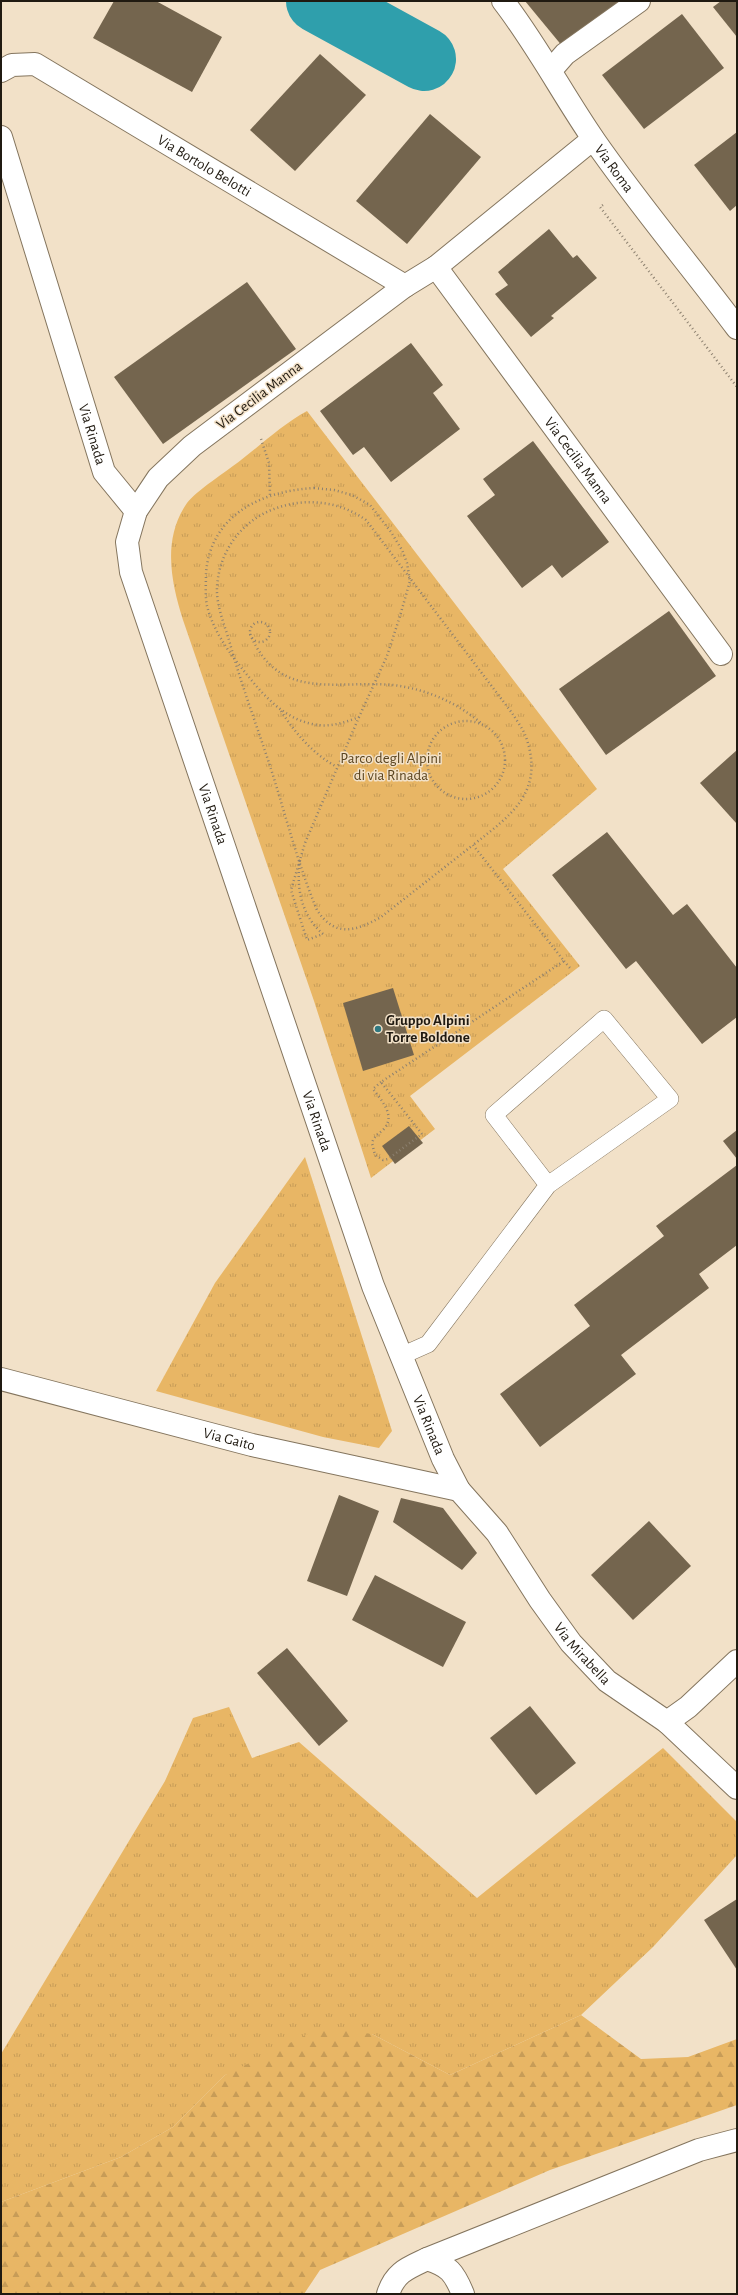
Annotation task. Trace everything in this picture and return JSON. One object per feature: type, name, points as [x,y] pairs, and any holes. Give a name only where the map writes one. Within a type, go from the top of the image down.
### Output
[{"type":"street","name":"Via Roma","points":[[503,1],[551,70],[593,139],[628,188],[737,328]]},
{"type":"street","points":[[551,70],[566,54],[639,1]]},
{"type":"street","name":"Via Bortolo Belotti","points":[[1,71],[12,65],[35,64],[405,286]]},
{"type":"street","name":"Via Rinada","points":[[1,137],[104,472],[136,511],[127,542],[131,572],[373,1286],[443,1458],[459,1490]]},
{"type":"street","name":"Via Cecilia Manna","points":[[136,511],[158,478],[192,446],[405,286],[436,267],[593,139]]},
{"type":"street","name":"Via Cecilia Manna","points":[[436,267],[721,654]]},
{"type":"street","name":"Via Gaito","points":[[1,1379],[252,1445],[459,1490]]},
{"type":"street","name":"Via Mirabella","points":[[459,1490],[497,1533],[540,1600],[572,1643],[607,1681],[667,1722],[737,1788]]},
{"type":"street","points":[[667,1722],[688,1707],[737,1661]]},
{"type":"street","points":[[388,2294],[392,2282],[402,2271],[427,2258],[699,2150],[737,2140]]},
{"type":"street","points":[[427,2258],[444,2264],[456,2278],[462,2294]]},
{"type":"lane","points":[[401,1356],[428,1344],[548,1185],[670,1099],[604,1019],[494,1115],[548,1185]]},
{"type":"path","points":[[261,439],[269,464],[270,495]]},
{"type":"path","points":[[300,860],[297,878],[300,896],[315,928],[323,934],[307,940],[291,890],[300,860],[337,767],[387,656],[410,581],[402,550],[370,505],[352,495],[334,490],[314,488],[294,489],[270,495],[240,511],[224,526],[212,544],[207,564],[207,605],[217,632],[234,659],[260,691],[281,711],[294,731],[310,748],[337,767]]},
{"type":"path","points":[[320,502],[352,510],[366,520],[410,581],[499,695],[527,738],[532,762],[530,784],[522,802],[473,845],[381,917],[364,926],[348,930],[334,927],[323,919],[312,900],[234,659],[222,615],[217,588],[220,566],[235,537],[261,514],[279,507],[300,503],[320,502]]},
{"type":"path","points":[[250,634],[256,642],[263,642],[268,638],[270,632],[267,625],[258,622],[250,628],[250,634],[256,648],[266,660],[285,677],[301,683],[325,686],[374,684],[424,692],[448,700],[492,730],[500,740],[505,751],[505,763],[502,775],[495,785],[486,793],[474,798],[462,799],[449,795],[438,787],[431,776],[427,763],[428,750],[434,738],[443,728],[455,722],[468,720],[481,723]]},
{"type":"path","points":[[281,711],[311,724],[322,726],[334,725],[359,717]]},
{"type":"path","points":[[473,845],[570,968]]},
{"type":"path","points":[[381,1082],[422,1134],[388,1159],[383,1160],[375,1154],[372,1143],[377,1133],[387,1124],[389,1117],[387,1109],[373,1089],[381,1082],[564,961]]},
{"type":"green space","name":"Parco degli Alpini di via Rinada","points":[[307,411],[597,789],[503,869],[580,966],[410,1096],[435,1129],[371,1178],[314,1001],[183,620],[172,576],[171,561],[174,531],[179,517],[191,498],[281,428]]},
{"type":"green space","points":[[305,1157],[392,1431],[379,1448],[323,1437],[156,1391],[215,1283]]},
{"type":"green space","points":[[229,1707],[252,1758],[299,1742],[477,1898],[663,1748],[736,1821],[737,1855],[653,1947],[581,2015],[450,2075],[372,2034],[225,2075],[173,2127],[121,2157],[1,2202],[1,2054],[165,1781],[193,1718]]},
{"type":"green space","points":[[581,2015],[641,2059],[688,2057],[737,2039],[737,2105],[550,2170],[320,2270],[304,2294],[1,2294],[1,2202],[121,2157],[173,2127],[225,2075],[322,2027],[372,2034],[450,2075]]},
{"type":"building","points":[[114,1],[156,1],[222,37],[192,92],[93,38]]},
{"type":"building","points":[[525,1],[620,1],[563,47]]},
{"type":"building","points":[[721,1],[737,1],[737,37],[713,7]]},
{"type":"building","points":[[682,14],[724,68],[644,129],[602,75]]},
{"type":"building","points":[[320,54],[366,95],[295,171],[250,130]]},
{"type":"building","points":[[430,114],[481,157],[407,244],[356,201]]},
{"type":"building","points":[[737,132],[737,205],[730,211],[694,165]]},
{"type":"building","points":[[549,229],[573,258],[577,255],[597,278],[551,316],[554,318],[531,337],[495,294],[508,285],[498,272]]},
{"type":"building","points":[[247,282],[296,349],[163,444],[114,377]]},
{"type":"building","points":[[411,343],[443,385],[433,393],[460,429],[391,482],[364,447],[353,455],[320,411]]},
{"type":"building","points":[[533,441],[609,542],[562,578],[552,565],[522,588],[467,516],[495,495],[483,479]]},
{"type":"building","points":[[669,611],[716,676],[606,755],[559,689]]},
{"type":"building","points":[[737,750],[737,824],[700,783]]},
{"type":"building","points":[[607,832],[673,915],[687,904],[737,968],[737,1017],[702,1044],[636,961],[626,969],[552,875]]},
{"type":"building","name":"Gruppo Alpini Torre Boldone","points":[[393,988],[414,1055],[363,1071],[343,1003]]},
{"type":"building","points":[[409,1126],[423,1143],[395,1164],[382,1146]]},
{"type":"building","points":[[737,1130],[737,1159],[723,1141]]},
{"type":"building","points":[[737,1165],[737,1245],[699,1274],[709,1288],[621,1355],[636,1374],[540,1447],[500,1394],[590,1326],[574,1305],[664,1236],[656,1226]]},
{"type":"building","points":[[339,1495],[379,1511],[347,1596],[307,1581]]},
{"type":"building","points":[[401,1498],[443,1508],[477,1553],[462,1570],[393,1522]]},
{"type":"building","points":[[649,1521],[691,1566],[633,1620],[591,1575]]},
{"type":"building","points":[[375,1575],[466,1622],[443,1667],[352,1620]]},
{"type":"building","points":[[287,1648],[348,1721],[319,1746],[257,1673]]},
{"type":"building","points":[[530,1706],[576,1763],[536,1795],[490,1738]]},
{"type":"building","points":[[737,1899],[737,1970],[704,1920]]},
{"type":"waterway","points":[[318,1],[424,59]]},
{"type":"place","name":"Gruppo Alpini Torre Boldone","points":[[378,1029]]}]
